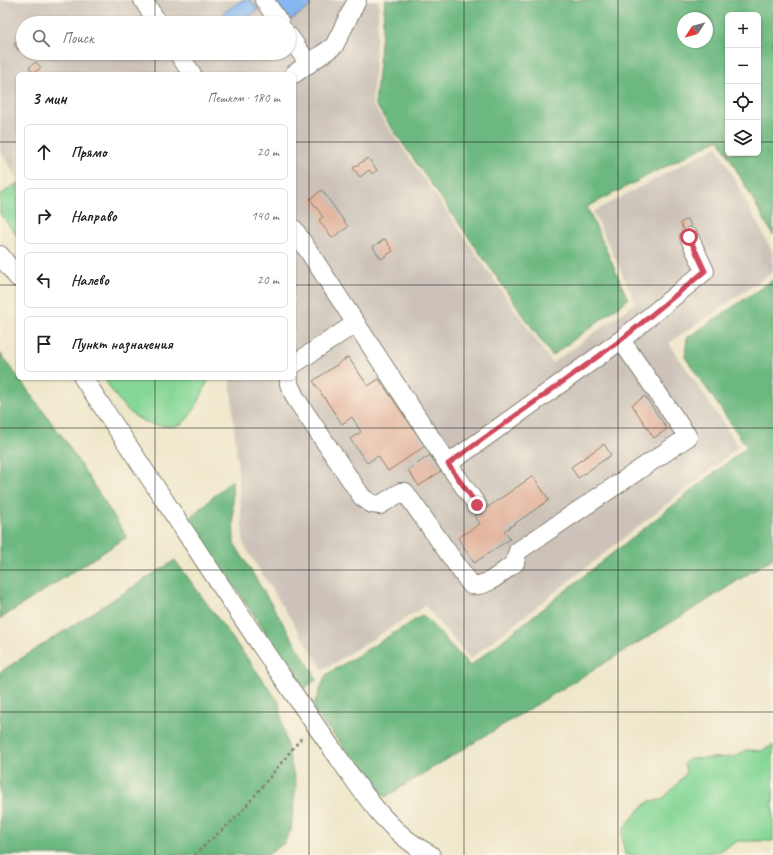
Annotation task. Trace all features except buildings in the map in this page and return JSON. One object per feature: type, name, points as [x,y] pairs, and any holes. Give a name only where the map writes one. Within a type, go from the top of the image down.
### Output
[{"type":"street","points":[[143,0],[153,16]]},
{"type":"street","points":[[264,0],[275,16]]},
{"type":"street","points":[[296,73],[334,46],[356,0]]},
{"type":"street","points":[[296,46],[309,64]]},
{"type":"street","points":[[183,60],[191,72]]},
{"type":"street","points":[[296,233],[448,464],[477,505]]},
{"type":"street","points":[[448,464],[621,340],[705,271],[689,237]]},
{"type":"street","points":[[0,255],[16,275]]},
{"type":"street","points":[[296,363],[356,323]]},
{"type":"street","points":[[289,380],[289,384],[296,399],[362,497],[372,504],[380,505],[401,492],[405,492],[471,585],[475,586],[485,584],[515,563],[518,551],[688,437],[621,340]]},
{"type":"street","points":[[84,380],[239,613],[364,794],[386,821],[416,847],[431,855]]},
{"type":"path","points":[[194,855],[239,815],[314,723]]},
{"type":"shaded area","points":[[0,0],[379,0],[372,104],[552,363],[636,303],[593,212],[717,146],[773,253],[773,272],[669,343],[739,447],[470,659],[425,606],[323,670],[244,545],[230,380],[296,380],[296,72],[16,72],[16,175],[0,151]]},
{"type":"green space","points":[[385,0],[773,0],[773,235],[729,156],[761,156],[761,12],[725,12],[725,150],[719,139],[587,207],[628,299],[552,356],[375,104]]},
{"type":"green space","points":[[16,184],[16,234],[0,214],[0,195]]},
{"type":"green space","points":[[773,280],[773,558],[703,603],[385,797],[312,709],[326,675],[423,615],[470,666],[747,447],[685,357],[687,338]]},
{"type":"green space","points":[[0,353],[16,375],[16,380],[20,380],[66,442],[127,537],[0,619]]},
{"type":"green space","points":[[105,380],[208,380],[191,414],[183,423],[176,426],[163,426],[143,421],[128,410],[115,395]]},
{"type":"green space","points":[[232,480],[234,543],[317,679],[304,689],[188,519]]},
{"type":"green space","points":[[175,560],[279,702],[284,733],[296,784],[291,830],[284,843],[268,855],[0,855],[0,672]]},
{"type":"green space","points":[[773,745],[773,841],[738,841],[720,851],[693,855],[625,855],[622,835],[626,825],[642,807],[650,801],[661,800],[670,792],[686,772],[684,763],[689,759],[733,757],[747,750],[761,751]]},
{"type":"water","points":[[242,0],[251,0],[258,10],[249,16],[225,16],[223,13]]},
{"type":"water","points":[[275,0],[307,0],[311,6],[296,16],[286,16]]},
{"type":"route","points":[[477,505],[448,464],[621,340],[705,271],[689,237]]}]
